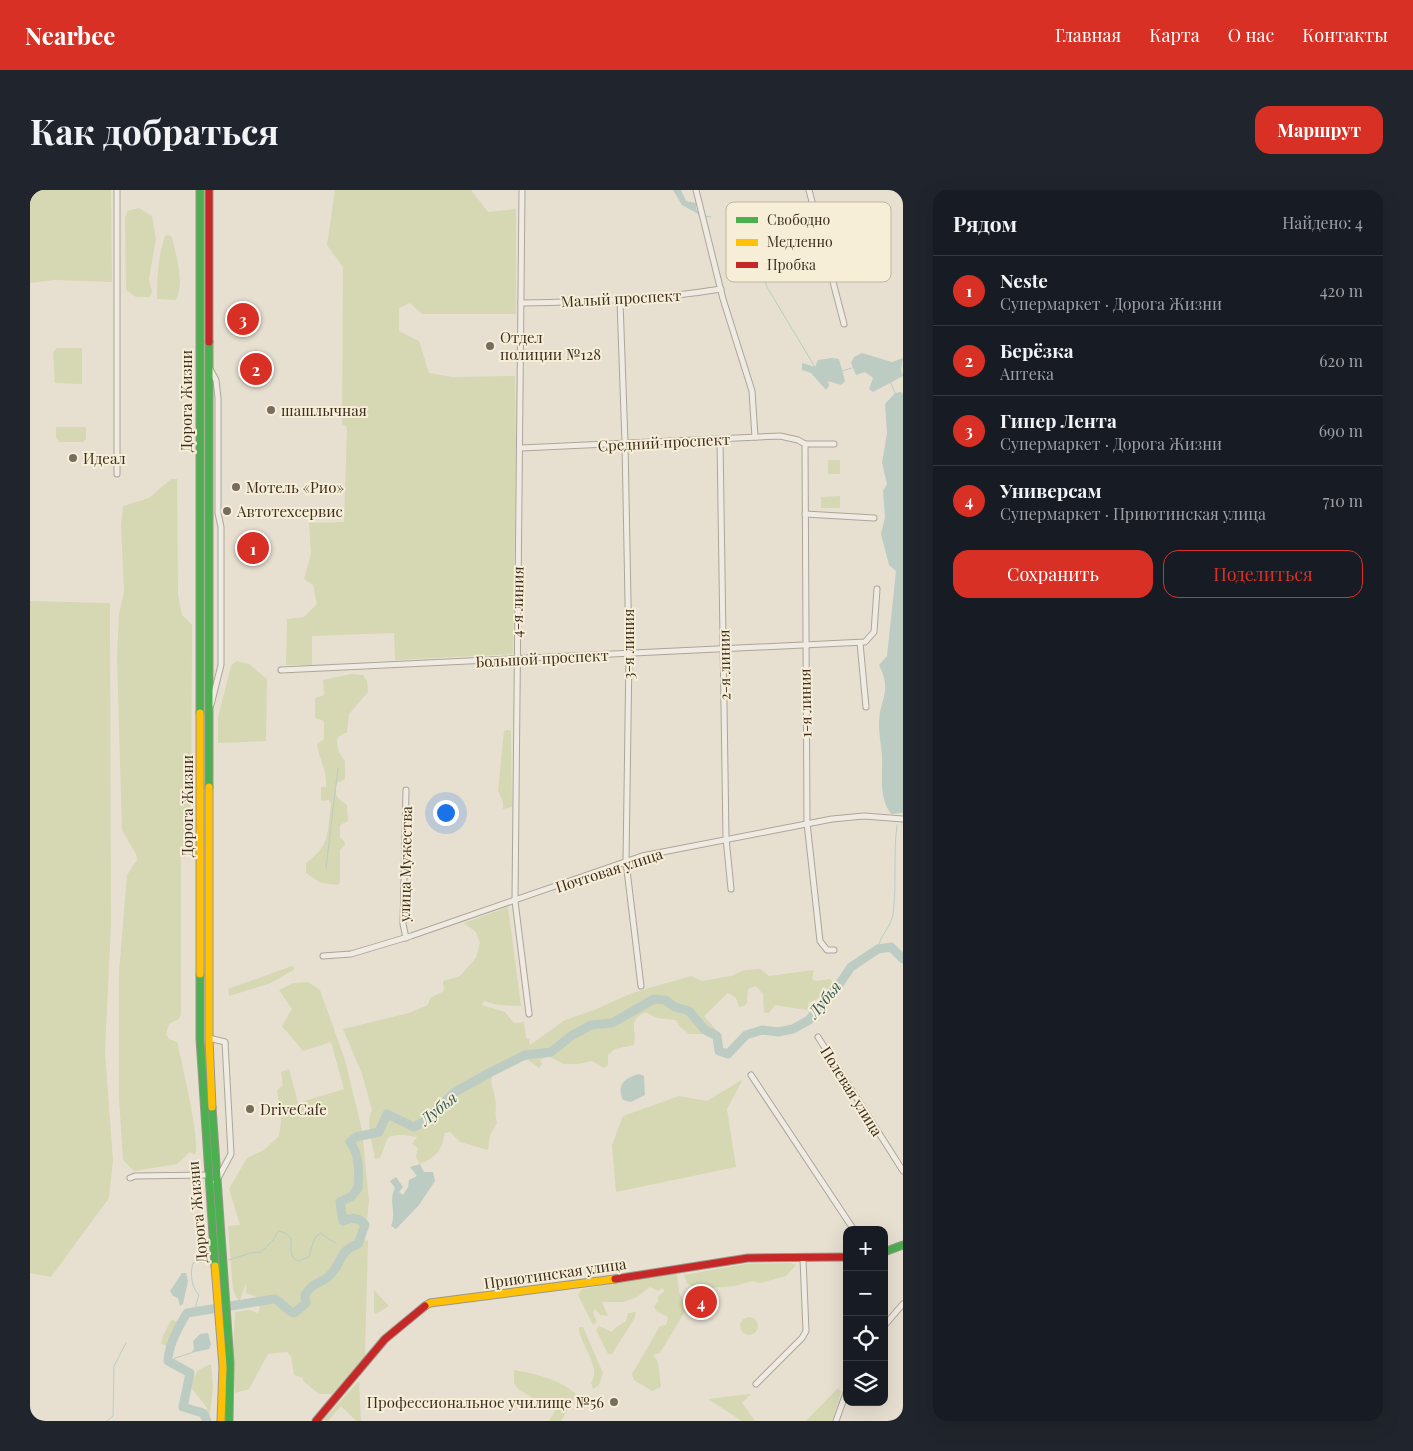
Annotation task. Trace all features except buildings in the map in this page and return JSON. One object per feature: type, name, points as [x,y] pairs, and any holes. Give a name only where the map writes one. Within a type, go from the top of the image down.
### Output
[{"type":"main road","name":"Дорога Жизни","points":[[200,190],[200,1029],[207,1175],[218,1298],[224,1322],[230,1363],[229,1421]]},
{"type":"main road","name":"Дорога Жизни","points":[[209,190],[209,1038],[216,1182],[226,1296],[221,1421]]},
{"type":"main road","points":[[888,1250],[903,1244]]},
{"type":"main road","name":"Приютинская улица","points":[[316,1421],[403,1323],[420,1308],[430,1304],[564,1288],[748,1258],[843,1258]]},
{"type":"street","points":[[117,190],[117,474]]},
{"type":"street","name":"4-я линия","points":[[522,190],[516,659],[516,901],[529,1014]]},
{"type":"street","points":[[696,190],[721,290],[752,392],[755,438]]},
{"type":"street","points":[[833,282],[844,324]]},
{"type":"street","name":"Малый проспект","points":[[521,303],[669,298],[721,290]]},
{"type":"street","name":"3-я линия","points":[[620,301],[629,654],[626,862],[641,986]]},
{"type":"street","points":[[208,367],[216,380],[218,398],[221,665],[208,715]]},
{"type":"street","name":"Средний проспект","points":[[520,448],[780,436],[798,440],[805,444],[834,444]]},
{"type":"street","name":"2-я линия","points":[[720,440],[726,838],[731,890]]},
{"type":"street","name":"1-я линия","points":[[805,444],[807,823],[820,941],[827,950],[834,950]]},
{"type":"street","points":[[805,514],[874,518]]},
{"type":"street","points":[[866,707],[860,643],[868,640],[874,632],[877,589]]},
{"type":"street","name":"Большой проспект","points":[[281,670],[805,644],[860,643]]},
{"type":"street","name":"улица Мужества","points":[[406,790],[403,924],[406,938]]},
{"type":"street","name":"Почтовая улица","points":[[323,956],[351,954],[406,938],[642,856],[726,838],[856,816],[903,819]]},
{"type":"street","name":"Полевая улица","points":[[818,1037],[903,1171]]},
{"type":"street","points":[[209,1038],[225,1042],[232,1154],[216,1182]]},
{"type":"street","points":[[751,1075],[851,1226]]},
{"type":"street","points":[[130,1178],[135,1176],[207,1175]]},
{"type":"street","points":[[756,1384],[802,1338],[806,1331],[803,1259]]},
{"type":"street","points":[[888,1321],[903,1304]]},
{"type":"street","points":[[836,1421],[843,1401]]},
{"type":"green space","points":[[30,190],[111,190],[112,282],[55,280],[30,283]]},
{"type":"green space","points":[[335,190],[471,190],[488,212],[516,209],[516,314],[422,314],[410,303],[399,308],[399,331],[419,341],[429,373],[452,377],[515,376],[516,448],[513,654],[395,660],[394,633],[312,636],[312,665],[286,665],[287,619],[304,617],[317,604],[313,585],[304,579],[311,554],[309,523],[344,522],[347,427],[342,424],[343,267],[327,245]]},
{"type":"green space","points":[[139,208],[152,216],[156,238],[149,279],[152,292],[149,297],[136,297],[126,290],[125,219],[127,211]]},
{"type":"green space","points":[[165,236],[172,237],[180,277],[179,293],[176,300],[157,299],[159,259]]},
{"type":"green space","points":[[57,348],[82,348],[82,384],[55,383],[53,352]]},
{"type":"green space","points":[[56,427],[86,427],[86,439],[83,442],[59,442],[56,438]]},
{"type":"green space","points":[[828,460],[840,460],[840,474],[828,474]]},
{"type":"green space","points":[[171,479],[177,479],[178,595],[182,615],[192,625],[191,842],[185,846],[181,853],[181,1014],[179,1019],[169,1024],[166,1034],[169,1039],[177,1042],[190,1101],[196,1148],[195,1155],[190,1152],[177,1164],[134,1171],[123,1160],[119,1098],[119,972],[127,875],[137,860],[136,854],[122,830],[117,658],[119,613],[124,593],[121,525],[123,506],[149,498]]},
{"type":"green space","points":[[840,496],[840,508],[821,508],[821,497]]},
{"type":"green space","points":[[30,601],[110,603],[111,925],[105,1051],[113,1161],[109,1198],[51,1277],[30,1273]]},
{"type":"green space","points":[[236,661],[249,664],[267,679],[266,741],[218,743],[218,717],[231,666]]},
{"type":"green space","points":[[351,674],[363,675],[367,681],[368,692],[349,714],[347,732],[338,737],[337,741],[338,750],[345,761],[345,779],[337,783],[336,794],[347,805],[348,821],[340,825],[340,838],[344,841],[345,845],[340,850],[340,881],[338,885],[321,883],[306,873],[306,863],[324,844],[328,831],[331,804],[329,800],[321,801],[321,787],[326,787],[326,780],[317,744],[324,739],[324,721],[315,718],[315,698],[324,695],[323,680]]},
{"type":"green space","points":[[504,731],[511,731],[512,807],[503,809],[503,802],[498,791]]},
{"type":"green space","points":[[508,907],[521,1006],[498,1005],[484,1001],[482,1005],[505,1012],[514,1023],[524,1022],[526,1038],[529,1039],[530,1045],[565,1020],[594,1010],[632,993],[691,976],[702,981],[731,976],[745,970],[760,969],[769,976],[814,970],[812,979],[816,981],[830,979],[833,982],[821,997],[808,1003],[809,1008],[806,1010],[775,1005],[769,1013],[764,1013],[763,994],[756,986],[748,989],[747,1003],[744,1006],[739,1007],[736,998],[728,993],[704,1016],[718,1032],[719,1042],[716,1042],[710,1034],[689,1034],[679,1026],[676,1020],[657,1018],[645,1012],[634,1023],[634,1045],[615,1049],[608,1055],[608,1065],[604,1068],[592,1061],[564,1064],[548,1056],[540,1060],[542,1064],[539,1068],[528,1060],[519,1061],[492,1075],[491,1082],[496,1102],[497,1123],[490,1135],[488,1150],[460,1142],[450,1132],[445,1133],[437,1153],[431,1159],[420,1164],[416,1157],[418,1148],[412,1144],[417,1137],[399,1135],[388,1137],[380,1158],[375,1159],[369,1128],[372,1110],[362,1074],[343,1029],[409,1013],[428,1005],[430,998],[444,991],[443,981],[460,976],[476,958],[480,943],[476,932],[464,923]]},
{"type":"green space","points":[[292,966],[295,969],[271,983],[229,996],[228,989]]},
{"type":"green space","points":[[308,982],[320,990],[345,1060],[362,1130],[369,1201],[365,1241],[368,1240],[365,1356],[332,1394],[319,1394],[303,1381],[303,1378],[294,1375],[291,1356],[287,1352],[268,1354],[249,1389],[235,1393],[233,1355],[235,1312],[249,1310],[258,1313],[262,1299],[246,1293],[246,1284],[239,1302],[233,1290],[228,1226],[240,1225],[229,1189],[247,1158],[264,1150],[279,1136],[281,1122],[277,1090],[283,1085],[281,1072],[289,1069],[298,1103],[344,1089],[331,1042],[303,1051],[282,1026],[292,1009],[279,990],[293,983]]},
{"type":"green space","points":[[743,1079],[727,1109],[736,1167],[616,1192],[612,1145],[623,1116],[679,1096],[707,1101]]},
{"type":"green space","points":[[791,1263],[796,1265],[786,1276],[760,1283],[752,1281],[735,1286],[696,1289],[687,1283],[684,1275],[745,1264]]},
{"type":"green space","points":[[674,1273],[677,1275],[679,1292],[687,1308],[660,1353],[653,1355],[658,1362],[661,1387],[652,1391],[634,1380],[632,1374],[660,1326],[666,1325],[668,1317],[656,1311],[654,1307],[658,1301],[658,1296],[664,1292],[663,1288],[658,1291],[650,1287],[637,1297],[623,1302],[602,1302],[608,1316],[600,1315],[595,1309],[593,1313],[597,1322],[593,1325],[578,1295],[582,1289]]},
{"type":"green space","points":[[374,1290],[389,1306],[376,1314],[374,1313]]},
{"type":"green space","points":[[636,1312],[634,1319],[612,1354],[608,1354],[596,1330],[599,1326],[612,1332],[626,1321],[628,1313]]},
{"type":"green space","points":[[749,1317],[755,1320],[758,1326],[755,1332],[749,1335],[743,1332],[740,1326],[743,1320]]},
{"type":"green space","points":[[171,1320],[178,1321],[167,1346],[161,1344]]},
{"type":"green space","points":[[579,1327],[583,1327],[603,1373],[599,1385],[593,1389],[591,1383],[594,1377],[594,1370]]},
{"type":"green space","points":[[211,1364],[213,1387],[209,1421],[205,1421],[207,1408],[190,1386],[198,1370]]},
{"type":"green space","points":[[514,1370],[547,1378],[562,1384],[576,1394],[561,1421],[549,1421],[555,1411],[518,1389],[514,1383]]},
{"type":"green space","points":[[359,1381],[361,1421],[356,1421],[341,1406],[328,1421],[325,1421],[324,1419]]},
{"type":"green space","points":[[838,1388],[841,1392],[832,1421],[806,1421]]},
{"type":"green space","points":[[751,1394],[742,1403],[755,1421],[742,1421],[708,1399]]},
{"type":"shaded area","points":[[673,190],[681,190],[686,201],[696,203],[696,209],[700,215],[682,205]]},
{"type":"shaded area","points":[[862,353],[892,362],[903,358],[901,370],[903,376],[873,392],[869,389],[873,378],[865,372],[856,375],[851,363],[854,357]]},
{"type":"shaded area","points":[[839,359],[845,381],[841,385],[828,381],[829,386],[826,390],[811,373],[802,370],[802,363],[815,367],[818,360]]},
{"type":"shaded area","points":[[901,392],[903,394],[903,813],[891,814],[884,800],[882,786],[882,755],[879,725],[885,682],[879,665],[887,656],[896,571],[889,565],[881,534],[885,517],[883,491],[887,484],[882,463],[887,433],[885,404],[895,393]]},
{"type":"shaded area","points":[[639,1074],[644,1076],[645,1095],[631,1102],[623,1100],[621,1086],[623,1082]]},
{"type":"shaded area","points":[[420,1164],[424,1172],[433,1172],[435,1181],[419,1205],[396,1229],[391,1226],[393,1221],[392,1198],[395,1188],[390,1181],[396,1177],[403,1187],[399,1192],[403,1195],[408,1187],[409,1180],[417,1176],[410,1167]]},
{"type":"shaded area","points":[[182,1273],[186,1273],[188,1281],[183,1304],[180,1306],[178,1298],[173,1296],[170,1291]]},
{"type":"shaded area","points":[[208,1333],[211,1344],[209,1349],[191,1353],[194,1349],[193,1341],[200,1334]]},
{"type":"waterway","points":[[705,216],[711,217]]},
{"type":"waterway","points":[[765,282],[815,367]]},
{"type":"waterway","points":[[842,371],[852,368]]},
{"type":"waterway","points":[[890,381],[895,393]]},
{"type":"waterway","points":[[326,868],[338,768]]},
{"type":"waterway","points":[[878,949],[880,940],[890,924],[893,914],[897,825]]},
{"type":"waterway","name":"Лубья","points":[[207,1421],[203,1413],[183,1407],[190,1373],[168,1361],[172,1342],[184,1318],[187,1313],[274,1299],[294,1313],[306,1303],[305,1295],[308,1291],[329,1276],[347,1250],[358,1244],[365,1225],[360,1220],[353,1218],[343,1221],[340,1202],[352,1196],[358,1188],[359,1170],[357,1158],[350,1142],[356,1137],[379,1132],[387,1114],[414,1127],[423,1122],[455,1092],[489,1073],[525,1055],[551,1052],[571,1036],[591,1025],[612,1023],[654,999],[665,1000],[675,1007],[689,1011],[705,1030],[717,1036],[719,1051],[728,1054],[746,1035],[762,1030],[778,1032],[793,1029],[809,1020],[851,967],[878,949],[891,947],[903,959]]},
{"type":"waterway","points":[[229,1260],[250,1253],[261,1252],[274,1239],[278,1231],[286,1233],[291,1239],[292,1254],[298,1261],[309,1257],[314,1239],[320,1233],[335,1243]]},
{"type":"waterway","points":[[196,1312],[199,1295],[193,1284],[192,1267],[193,1263],[203,1262]]},
{"type":"waterway","points":[[107,1421],[113,1416],[114,1366],[126,1343]]},
{"type":"waterway","points":[[168,1361],[174,1361],[175,1358],[191,1353]]},
{"type":"traffic: fast","points":[[200,190],[200,713]]},
{"type":"traffic: fast","points":[[209,342],[209,787]]},
{"type":"traffic: fast","points":[[200,974],[200,1039],[215,1266]]},
{"type":"traffic: fast","points":[[212,1107],[230,1363],[229,1421]]},
{"type":"traffic: fast","points":[[888,1251],[903,1245]]},
{"type":"traffic: slow","points":[[200,713],[200,974]]},
{"type":"traffic: slow","points":[[209,787],[209,1038],[212,1107]]},
{"type":"traffic: slow","points":[[215,1266],[223,1367],[221,1421]]},
{"type":"traffic: slow","points":[[425,1306],[430,1303],[615,1279]]},
{"type":"traffic: jam","points":[[209,190],[209,342]]},
{"type":"traffic: jam","points":[[615,1279],[748,1258],[843,1257]]},
{"type":"traffic: jam","points":[[316,1421],[385,1339],[425,1306]]},
{"type":"place","name":"Гипер Лента","points":[[243,319]]},
{"type":"place","name":"Отдел полиции №128","points":[[490,346]]},
{"type":"place","name":"Берёзка","points":[[256,369]]},
{"type":"place","name":"шашлычная","points":[[271,410]]},
{"type":"place","name":"Идеал","points":[[73,458]]},
{"type":"place","name":"Мотель «Рио»","points":[[236,487]]},
{"type":"place","name":"Автотехсервис","points":[[227,511]]},
{"type":"place","name":"Neste","points":[[253,548]]},
{"type":"place","name":"DriveCafe","points":[[250,1109]]},
{"type":"place","name":"Универсам","points":[[701,1302]]},
{"type":"place","name":"Профессиональное училище №56","points":[[614,1402]]}]
